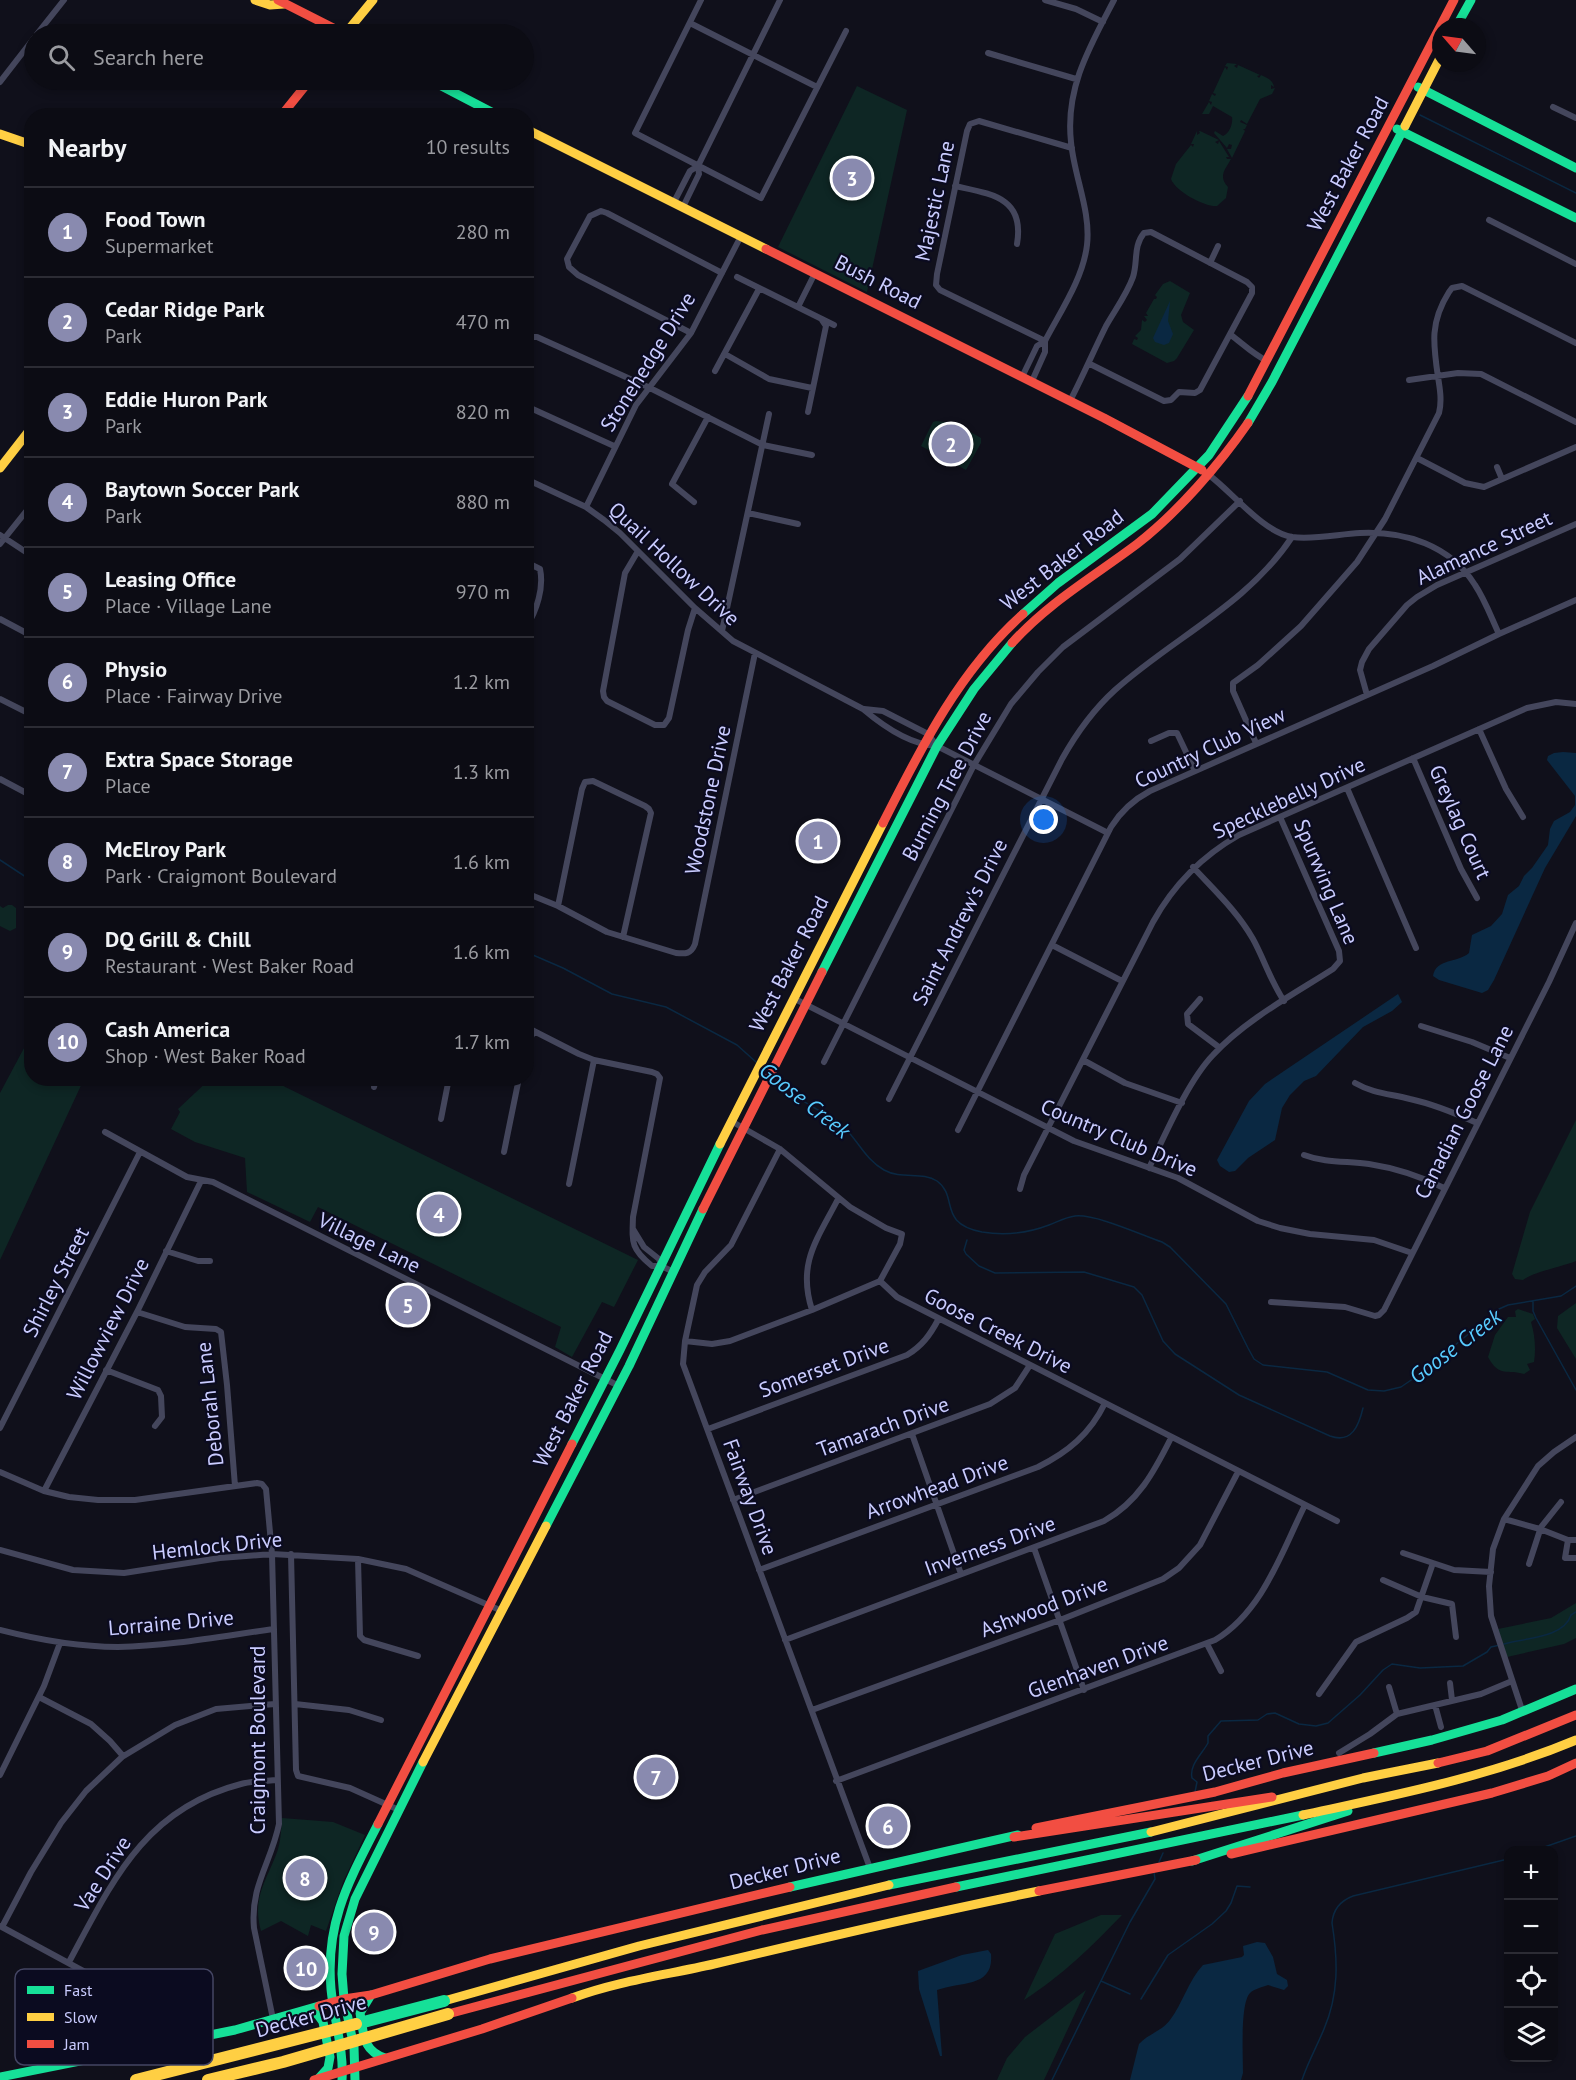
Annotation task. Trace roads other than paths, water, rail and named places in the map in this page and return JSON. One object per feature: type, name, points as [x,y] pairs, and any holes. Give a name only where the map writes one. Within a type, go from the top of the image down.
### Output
[{"type":"main road","points":[[255,0],[270,5],[281,2],[325,24]]},
{"type":"main road","points":[[353,24],[373,0]]},
{"type":"main road","name":"West Baker Road","points":[[439,1717],[502,1611],[619,1386],[710,1193],[806,1005],[925,739],[968,675],[1004,631],[1058,583],[1152,514],[1198,467],[1237,415],[1454,0]]},
{"type":"main road","points":[[1461,18],[1470,0]]},
{"type":"main road","name":"West Baker Road","points":[[342,2076],[339,2001],[344,1936],[364,1866],[439,1717],[490,1604],[605,1379],[693,1196],[793,998],[881,841],[962,704],[993,664],[1052,604],[1141,540],[1209,474],[1244,431],[1433,72]]},
{"type":"main road","points":[[1411,84],[1576,168]]},
{"type":"main road","points":[[287,108],[302,90]]},
{"type":"main road","points":[[449,90],[484,108]]},
{"type":"main road","points":[[1389,125],[1576,218]]},
{"type":"main road","name":"Bush Road","points":[[534,133],[1027,379],[1209,474]]},
{"type":"main road","points":[[0,134],[24,142]]},
{"type":"main road","points":[[1326,248],[1338,254]]},
{"type":"main road","points":[[1267,361],[1279,368]]},
{"type":"main road","points":[[0,468],[24,437]]},
{"type":"main road","points":[[1098,555],[1107,565]]},
{"type":"main road","points":[[1004,631],[1013,642]]},
{"type":"main road","points":[[550,1488],[562,1494]]},
{"type":"main road","name":"Decker Drive","points":[[213,2034],[339,2001],[372,1995],[490,1959],[870,1868],[1014,1837],[1040,1827],[1204,1794],[1283,1773],[1432,1740],[1522,1713],[1576,1689]]},
{"type":"main road","name":"Decker Drive","points":[[213,2061],[444,2001],[639,1946],[867,1890],[1165,1829],[1363,1778],[1449,1761],[1486,1751],[1533,1734],[1576,1715]]},
{"type":"main road","name":"Decker Drive","points":[[208,2080],[283,2062],[644,1960],[828,1915],[1407,1792],[1495,1769],[1540,1755],[1576,1740]]},
{"type":"main road","points":[[316,2079],[355,2074],[385,2058],[493,2026],[582,1994],[622,1983],[689,1970],[903,1918],[1287,1842],[1465,1800],[1548,1776],[1576,1763]]},
{"type":"main road","points":[[1192,1861],[1407,1792]]},
{"type":"main road","points":[[1014,1837],[1267,1796],[1288,1799]]},
{"type":"main road","points":[[372,1995],[365,2002],[360,2013],[366,2043],[373,2054],[385,2058]]},
{"type":"main road","name":"West Baker Road","points":[[339,2001],[354,2046],[355,2074]]},
{"type":"main road","points":[[308,2010],[318,2015],[323,2022],[330,2058],[328,2068],[316,2079]]},
{"type":"main road","name":"Decker Drive","points":[[0,2078],[17,2077],[71,2065]]},
{"type":"main road","name":"Decker Drive","points":[[136,2080],[197,2065]]},
{"type":"street","points":[[45,24],[64,0]]},
{"type":"street","points":[[702,0],[635,133],[761,198],[846,31]]},
{"type":"street","points":[[678,204],[690,171],[698,166],[780,0]]},
{"type":"street","points":[[1045,0],[1076,9],[1102,22]]},
{"type":"street","points":[[1027,379],[1037,346],[1045,341],[1082,267],[1087,248],[1088,231],[1072,148],[1070,111],[1077,79],[1114,0]]},
{"type":"street","points":[[690,23],[817,87]]},
{"type":"street","points":[[0,81],[24,51]]},
{"type":"street","points":[[988,53],[1077,79]]},
{"type":"street","points":[[1553,107],[1576,118]]},
{"type":"street","name":"Majestic Lane","points":[[1045,341],[940,290],[936,285],[955,186],[970,124],[979,121],[1072,148]]},
{"type":"street","points":[[955,186],[994,195],[1006,201],[1014,211],[1020,229],[1017,244]]},
{"type":"street","points":[[691,333],[578,275],[569,267],[567,259],[590,216],[602,211],[722,273]]},
{"type":"street","points":[[1489,220],[1576,264]]},
{"type":"street","points":[[1070,401],[1090,364],[1105,328],[1133,277],[1139,239],[1144,233],[1151,232],[1247,282],[1252,287],[1252,293],[1230,335],[1200,390],[1195,393],[1179,392],[1171,400],[1164,401],[1090,364]]},
{"type":"street","name":"Stonehedge Drive","points":[[586,507],[636,405],[691,333],[741,236]]},
{"type":"street","points":[[1210,262],[1218,246]]},
{"type":"street","points":[[798,307],[815,273]]},
{"type":"street","points":[[737,277],[834,325]]},
{"type":"street","points":[[1256,743],[1233,691],[1233,683],[1273,651],[1315,611],[1357,562],[1377,532],[1436,421],[1440,407],[1433,334],[1435,319],[1449,292],[1456,286],[1462,286],[1576,344]]},
{"type":"street","points":[[715,371],[759,289]]},
{"type":"street","points":[[808,412],[826,326],[822,320]]},
{"type":"street","points":[[1230,335],[1245,345],[1252,354],[1267,361]]},
{"type":"street","points":[[534,337],[648,387],[763,445],[812,455]]},
{"type":"street","points":[[1027,379],[1046,352],[1045,341]]},
{"type":"street","points":[[725,354],[769,379],[812,388]]},
{"type":"street","points":[[1409,380],[1467,373],[1481,374],[1576,422]]},
{"type":"street","points":[[534,410],[614,446]]},
{"type":"street","points":[[722,631],[769,414]]},
{"type":"street","points":[[694,502],[672,484],[708,417]]},
{"type":"street","points":[[1417,458],[1472,486],[1484,487],[1576,447]]},
{"type":"street","points":[[1497,467],[1502,479]]},
{"type":"street","points":[[1209,474],[1269,528],[1292,537],[1377,532],[1404,535],[1446,554],[1466,572],[1475,585],[1499,634]]},
{"type":"street","name":"Quail Hollow Drive","points":[[534,482],[586,507],[620,533],[695,608],[733,641],[863,709],[878,722],[925,739]]},
{"type":"street","name":"Burning Tree Drive","points":[[824,1062],[974,765],[1005,712],[1050,659],[1089,626],[1147,586],[1180,559],[1240,501]]},
{"type":"street","points":[[24,513],[1,539],[24,552]]},
{"type":"street","points":[[748,513],[798,524]]},
{"type":"street","name":"Alamance Street","points":[[1367,695],[1360,670],[1368,649],[1417,597],[1437,585],[1576,524]]},
{"type":"street","name":"Saint Andrew's Drive","points":[[889,1100],[1072,742],[1101,704],[1131,676],[1221,611],[1271,563],[1292,537]]},
{"type":"street","points":[[638,551],[625,573],[603,691],[607,700],[655,725],[664,725],[669,718],[687,630],[695,608]]},
{"type":"street","points":[[534,566],[540,569],[542,580],[534,616]]},
{"type":"street","name":"Country Club View","points":[[958,1130],[1108,833],[1119,815],[1140,796],[1576,600]]},
{"type":"street","points":[[0,619],[24,632]]},
{"type":"street","name":"Woodstone Drive","points":[[623,937],[685,954],[691,952],[695,944],[755,653]]},
{"type":"street","points":[[0,699],[24,711]]},
{"type":"street","name":"Specklebelly Drive","points":[[1020,1189],[1024,1175],[1162,905],[1193,867],[1227,842],[1479,729],[1537,705],[1556,702],[1576,704]]},
{"type":"street","name":"Quail Hollow Drive","points":[[863,709],[883,711],[937,746]]},
{"type":"street","points":[[1479,729],[1506,789],[1523,817]]},
{"type":"street","points":[[1150,741],[1169,733],[1177,733],[1195,771]]},
{"type":"street","points":[[925,739],[1108,833]]},
{"type":"street","name":"Greylag Court","points":[[1413,758],[1461,869],[1477,898]]},
{"type":"street","points":[[0,779],[24,792]]},
{"type":"street","points":[[534,896],[607,932],[623,937],[651,813],[649,809],[593,781],[585,782],[558,906]]},
{"type":"street","points":[[1347,788],[1416,948]]},
{"type":"street","name":"Spurwing Lane","points":[[1280,817],[1339,951],[1340,961],[1333,969],[1284,1001]]},
{"type":"street","points":[[1149,1168],[1202,1070],[1220,1048],[1240,1031],[1284,1001],[1253,938],[1242,922],[1193,867]]},
{"type":"street","name":"Canadian Goose Lane","points":[[1271,1302],[1345,1307],[1375,1316],[1384,1310],[1549,982],[1576,923]]},
{"type":"street","points":[[1052,945],[1122,981]]},
{"type":"street","name":"Country Club Drive","points":[[793,998],[1082,1145],[1187,1183],[1258,1221],[1310,1234],[1374,1240],[1412,1253]]},
{"type":"street","points":[[1200,999],[1187,1014],[1188,1024],[1220,1048]]},
{"type":"street","points":[[1421,1026],[1472,1042],[1510,1058]]},
{"type":"street","points":[[534,1031],[594,1060],[652,1072],[660,1078],[633,1228],[644,1247],[659,1259],[661,1266],[674,1272]]},
{"type":"street","points":[[569,1185],[594,1060]]},
{"type":"street","points":[[1083,1060],[1125,1083],[1182,1104]]},
{"type":"street","points":[[1355,1083],[1366,1090],[1437,1106],[1477,1123]]},
{"type":"street","points":[[441,1119],[447,1086]]},
{"type":"street","points":[[504,1152],[517,1086]]},
{"type":"street","points":[[685,1341],[722,1343],[812,1310],[880,1281],[900,1244],[902,1234],[866,1218],[838,1199],[780,1149],[731,1121]]},
{"type":"street","name":"Village Lane","points":[[105,1132],[186,1178],[213,1182],[619,1386]]},
{"type":"street","name":"Fairway Drive","points":[[780,1149],[731,1245],[705,1272],[697,1285],[683,1352],[685,1371],[870,1868]]},
{"type":"street","name":"Shirley Street","points":[[0,1428],[140,1152]]},
{"type":"street","points":[[1304,1155],[1320,1160],[1398,1170],[1444,1188]]},
{"type":"street","name":"Willowview Drive","points":[[44,1491],[137,1312],[201,1181]]},
{"type":"street","points":[[812,1310],[807,1292],[807,1267],[814,1247],[838,1199]]},
{"type":"street","points":[[166,1251],[198,1261],[210,1261]]},
{"type":"street","name":"Goose Creek Drive","points":[[880,1281],[897,1297],[938,1320],[1337,1521]]},
{"type":"street","name":"Deborah Lane","points":[[137,1312],[185,1327],[216,1329],[220,1332],[236,1486]]},
{"type":"street","name":"Somerset Drive","points":[[708,1429],[907,1355],[929,1336],[938,1320]]},
{"type":"street","name":"Tamarach Drive","points":[[733,1500],[998,1401],[1015,1388],[1030,1365]]},
{"type":"street","points":[[106,1370],[158,1390],[161,1396],[162,1417],[155,1426]]},
{"type":"street","name":"Arrowhead Drive","points":[[759,1570],[1038,1467],[1054,1459],[1081,1439],[1093,1425],[1105,1403]]},
{"type":"street","points":[[912,1434],[962,1574]]},
{"type":"street","points":[[1522,1713],[1491,1616],[1489,1586],[1493,1550],[1504,1519],[1538,1466],[1576,1437]]},
{"type":"street","name":"Inverness Drive","points":[[785,1640],[1091,1527],[1116,1515],[1133,1500],[1152,1477],[1172,1438]]},
{"type":"street","points":[[0,1472],[44,1491],[79,1498],[135,1500],[236,1486]]},
{"type":"street","name":"Ashwood Drive","points":[[812,1710],[1152,1585],[1179,1568],[1200,1545],[1238,1472]]},
{"type":"street","name":"Craigmont Boulevard","points":[[236,1486],[257,1483],[262,1484],[266,1489],[272,1554],[279,1824],[275,1844],[255,1893],[252,1914],[273,2019]]},
{"type":"street","points":[[1529,1564],[1540,1529],[1561,1502]]},
{"type":"street","name":"Glenhaven Drive","points":[[836,1781],[1207,1644],[1236,1626],[1255,1604],[1305,1505]]},
{"type":"street","points":[[1504,1519],[1568,1540],[1576,1540]]},
{"type":"street","points":[[1568,1540],[1565,1558],[1576,1558]]},
{"type":"street","points":[[1034,1548],[1084,1690]]},
{"type":"street","name":"Hemlock Drive","points":[[0,1550],[73,1570],[124,1573],[220,1558],[272,1554],[358,1559],[406,1569],[502,1611]]},
{"type":"street","points":[[291,1554],[296,1770],[298,1776],[350,1788],[393,1807]]},
{"type":"street","points":[[1403,1554],[1454,1570],[1491,1572]]},
{"type":"street","points":[[358,1559],[360,1636],[364,1640],[418,1656]]},
{"type":"street","points":[[1320,1694],[1356,1642],[1416,1612],[1433,1563]]},
{"type":"street","points":[[1383,1580],[1422,1597],[1452,1605],[1456,1637]]},
{"type":"street","name":"Lorraine Drive","points":[[0,1630],[60,1643],[117,1647],[147,1646],[274,1629]]},
{"type":"street","points":[[0,1775],[39,1697],[60,1643]]},
{"type":"street","points":[[1207,1644],[1221,1671]]},
{"type":"street","points":[[1339,1753],[1371,1734],[1397,1714],[1482,1694],[1512,1681]]},
{"type":"street","points":[[1450,1683],[1452,1700]]},
{"type":"street","points":[[1389,1687],[1397,1714]]},
{"type":"street","points":[[39,1697],[92,1724],[123,1756]]},
{"type":"street","points":[[82,1969],[1,1926],[61,1823],[86,1791],[123,1756],[175,1725],[216,1709],[275,1704]]},
{"type":"street","points":[[295,1704],[349,1710],[381,1720]]},
{"type":"street","points":[[1435,1705],[1441,1727]]},
{"type":"street","name":"Vae Drive","points":[[69,1962],[106,1893],[129,1857],[150,1833],[178,1812],[208,1795],[242,1783],[277,1780]]},
{"type":"water","points":[[1170,301],[1168,321],[1173,334],[1169,343],[1164,345],[1155,342],[1153,338]]},
{"type":"water","points":[[1554,753],[1576,753],[1576,816],[1545,868],[1494,980],[1488,990],[1482,993],[1439,980],[1433,976],[1438,966],[1469,953],[1472,935],[1491,926],[1502,914],[1508,895],[1519,886],[1548,845],[1550,829],[1554,821],[1570,812],[1575,805],[1575,796],[1547,760],[1548,756]]},
{"type":"water","points":[[1398,994],[1402,1002],[1392,1011],[1363,1027],[1316,1076],[1304,1081],[1290,1095],[1282,1108],[1275,1140],[1248,1158],[1235,1171],[1229,1172],[1220,1166],[1217,1160],[1249,1101],[1265,1084]]},
{"type":"water","points":[[1257,1942],[1265,1943],[1273,1957],[1277,1974],[1287,1980],[1288,1986],[1284,1990],[1268,1985],[1250,1993],[1247,1999],[1243,2018],[1241,2080],[1130,2080],[1139,2044],[1170,2020],[1193,1978],[1203,1965],[1242,1957],[1244,1955],[1243,1946]]},
{"type":"water","points":[[988,1950],[991,1954],[991,1965],[982,1978],[937,1990],[942,2056],[940,2056],[919,1989],[918,1971],[962,1955]]},
{"type":"waterway","points":[[1420,115],[1576,193]]},
{"type":"waterway","name":"Goose Creek","points":[[0,860],[24,876]]},
{"type":"waterway","name":"Goose Creek","points":[[534,955],[612,994],[666,1007],[737,1045],[756,1062]]},
{"type":"waterway","name":"Goose Creek","points":[[773,1078],[797,1097],[841,1124],[867,1156],[884,1170],[898,1175],[925,1176],[937,1181],[947,1194],[954,1216],[968,1228],[999,1234],[1016,1233],[1041,1228],[1065,1218],[1084,1216],[1106,1221],[1162,1242],[1170,1247],[1226,1304],[1254,1359],[1263,1365],[1327,1372],[1368,1390],[1384,1391],[1401,1387],[1430,1367],[1441,1354],[1499,1309],[1508,1305],[1561,1296],[1576,1286]]},
{"type":"waterway","points":[[967,1240],[964,1250],[966,1254],[979,1266],[995,1273],[1084,1272],[1134,1287],[1142,1295],[1163,1341],[1175,1354],[1239,1395],[1330,1436],[1338,1438],[1349,1435],[1357,1426],[1363,1408]]},
{"type":"waterway","points":[[1533,1302],[1536,1318],[1576,1390]]},
{"type":"waterway","points":[[1504,1644],[1552,1633],[1567,1623],[1571,1615],[1576,1612]]},
{"type":"waterway","points":[[1195,1792],[1197,1782],[1192,1778],[1192,1769],[1208,1743],[1208,1736],[1221,1721],[1258,1720],[1267,1714],[1275,1713],[1299,1724],[1316,1726],[1328,1723],[1392,1664],[1420,1668],[1463,1666],[1487,1652],[1491,1647],[1500,1645]]},
{"type":"waterway","points":[[1547,1846],[1576,1836]]},
{"type":"waterway","points":[[1159,1862],[1163,1853]]},
{"type":"waterway","points":[[1302,2080],[1329,2016],[1335,1990],[1336,1964],[1332,1923],[1338,1906],[1353,1896],[1504,1860]]},
{"type":"waterway","points":[[1052,2080],[1130,1922],[1155,1879],[1154,1872]]},
{"type":"waterway","points":[[1141,1999],[1168,1955],[1212,1924],[1226,1911],[1237,1886],[1250,1887]]},
{"type":"waterway","points":[[1101,1981],[1130,1994]]},
{"type":"place","name":"Eddie Huron Park","points":[[852,178]]},
{"type":"place","name":"Cedar Ridge Park","points":[[951,444]]},
{"type":"place","name":"Food Town","points":[[818,841]]},
{"type":"place","name":"Baytown Soccer Park","points":[[439,1214]]},
{"type":"place","name":"Leasing Office","points":[[408,1305]]},
{"type":"place","name":"Extra Space Storage","points":[[656,1777]]},
{"type":"place","name":"Physio","points":[[888,1826]]},
{"type":"place","name":"McElroy Park","points":[[305,1878]]},
{"type":"place","name":"DQ Grill & Chill","points":[[374,1932]]},
{"type":"place","name":"Cash America","points":[[306,1968]]}]
